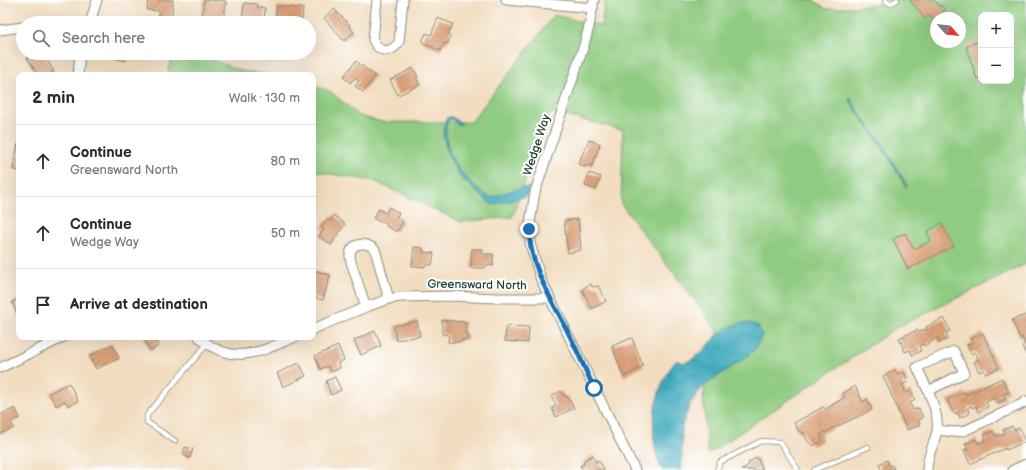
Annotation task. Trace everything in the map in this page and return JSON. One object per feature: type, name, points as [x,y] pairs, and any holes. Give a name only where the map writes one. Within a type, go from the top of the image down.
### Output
[{"type":"street","points":[[92,16],[97,0]]},
{"type":"street","points":[[377,0],[373,40],[376,46],[385,50],[391,49],[399,42],[403,0]]},
{"type":"street","points":[[506,0],[593,4]]},
{"type":"street","name":"Wedge Way","points":[[550,298],[541,280],[531,248],[529,229],[532,206],[540,175],[584,45],[593,4]]},
{"type":"street","points":[[0,30],[16,28]]},
{"type":"street","points":[[78,72],[79,60]]},
{"type":"street","points":[[366,307],[350,258],[353,248],[357,245],[367,244],[375,250],[389,299]]},
{"type":"street","name":"Greensward North","points":[[316,329],[366,307],[389,299],[401,297],[451,296],[550,298]]},
{"type":"street","points":[[550,298],[635,470]]},
{"type":"street","points":[[0,368],[58,340]]},
{"type":"street","points":[[202,340],[225,353],[236,355],[264,351],[288,340]]},
{"type":"street","points":[[927,470],[931,448],[937,430],[933,403],[917,367],[954,350],[964,373],[928,391]]},
{"type":"street","points":[[937,430],[954,432],[964,431],[1026,401]]},
{"type":"street","points":[[1013,470],[1026,464]]},
{"type":"lane","points":[[885,0],[890,4],[897,0]]},
{"type":"lane","points":[[175,441],[147,422],[147,415],[207,344]]},
{"type":"lane","points":[[717,470],[720,462],[761,441],[780,442],[798,470]]},
{"type":"lane","points":[[814,470],[868,447]]},
{"type":"green space","points":[[605,0],[814,0],[826,9],[876,5],[881,0],[1026,0],[1026,264],[896,328],[708,454],[703,395],[717,330],[621,204],[623,130],[551,112],[544,127],[512,217],[461,222],[374,181],[316,171],[316,87],[330,91],[359,116],[382,122],[471,122],[554,15],[601,26]]},
{"type":"green space","points":[[171,60],[212,60],[242,71],[250,72],[170,72],[168,69]]},
{"type":"water","points":[[850,98],[884,146],[907,186],[906,187],[882,147],[849,100]]},
{"type":"water","points":[[448,117],[452,117],[462,124],[457,124],[452,119],[448,120],[446,133],[450,154],[457,167],[475,186],[490,198],[515,189],[530,187],[527,196],[492,205],[460,177],[448,155],[443,134],[445,121]]},
{"type":"water","points":[[739,323],[750,323],[758,326],[762,335],[755,349],[749,355],[701,389],[690,404],[682,426],[682,470],[662,470],[657,458],[653,429],[657,398],[662,384],[677,360],[683,363],[695,358],[727,328]]},
{"type":"building","points":[[148,0],[173,0],[172,14],[169,13],[169,16],[158,16],[159,11],[147,10]]},
{"type":"building","points":[[204,0],[226,1],[224,16],[210,16],[202,14]]},
{"type":"building","points":[[910,0],[934,0],[945,10],[943,12],[930,12],[930,15],[925,19]]},
{"type":"building","points":[[244,3],[257,4],[257,7],[265,8],[264,16],[242,16]]},
{"type":"building","points":[[277,6],[303,8],[302,16],[276,16]]},
{"type":"building","points":[[334,9],[350,25],[349,26],[354,32],[344,41],[324,18]]},
{"type":"building","points":[[438,18],[453,24],[448,34],[451,36],[447,44],[444,43],[440,51],[422,42],[426,33],[431,35]]},
{"type":"building","points":[[977,42],[977,79],[966,47]]},
{"type":"building","points":[[28,60],[47,60],[54,71],[53,72],[36,72]]},
{"type":"building","points":[[356,61],[375,76],[363,92],[355,86],[359,81],[355,78],[350,83],[343,77]]},
{"type":"building","points":[[413,68],[420,85],[398,95],[390,80]]},
{"type":"building","points":[[589,140],[600,144],[592,166],[587,165],[585,167],[578,164]]},
{"type":"building","points":[[16,154],[16,170],[13,169]]},
{"type":"building","points":[[589,173],[601,177],[596,190],[585,186]]},
{"type":"building","points":[[389,207],[399,213],[396,217],[403,221],[397,232],[386,226],[387,223],[383,221],[382,223],[373,218],[379,209],[386,213]]},
{"type":"building","points":[[334,215],[345,224],[331,245],[319,236],[324,229],[321,227],[327,219],[330,221]]},
{"type":"building","points":[[578,219],[581,250],[568,253],[564,221]]},
{"type":"building","points":[[941,223],[954,246],[908,269],[893,239],[905,233],[914,249],[931,241],[927,232]]},
{"type":"building","points":[[414,247],[423,248],[423,252],[434,253],[432,265],[425,265],[425,267],[412,266]]},
{"type":"building","points":[[472,249],[483,249],[482,254],[493,254],[493,266],[486,265],[485,268],[471,268]]},
{"type":"building","points":[[316,271],[330,275],[323,300],[316,298]]},
{"type":"building","points":[[591,284],[592,287],[598,286],[606,301],[592,309],[582,289]]},
{"type":"building","points":[[16,300],[16,311],[12,302]]},
{"type":"building","points":[[1025,315],[1026,354],[1022,346],[1025,344],[1022,337],[1020,338],[1012,320]]},
{"type":"building","points":[[944,318],[950,331],[946,333],[948,339],[939,343],[937,338],[924,346],[923,344],[919,346],[921,351],[912,355],[910,350],[905,352],[899,338],[917,330],[919,332],[927,329],[926,327]]},
{"type":"building","points":[[442,320],[465,322],[465,334],[468,334],[468,340],[461,340],[461,342],[448,342],[449,335],[442,334]]},
{"type":"building","points":[[417,321],[420,336],[396,340],[394,326]]},
{"type":"building","points":[[506,326],[529,327],[528,343],[505,341]]},
{"type":"building","points":[[375,331],[381,346],[361,355],[354,340]]},
{"type":"building","points":[[983,333],[999,368],[986,374],[984,370],[979,372],[974,362],[979,360],[975,352],[971,354],[967,345],[972,343],[970,339]]},
{"type":"building","points":[[632,338],[643,366],[624,377],[612,346]]},
{"type":"building","points":[[144,340],[160,340],[156,342],[158,346],[150,351]]},
{"type":"building","points":[[112,344],[119,358],[96,369],[89,356]]},
{"type":"building","points":[[338,346],[344,360],[338,363],[340,368],[331,372],[328,366],[320,369],[315,356]]},
{"type":"building","points":[[299,363],[306,376],[283,387],[277,373]]},
{"type":"building","points":[[895,370],[897,374],[904,372],[908,382],[902,384],[906,393],[911,391],[915,400],[910,403],[913,410],[919,408],[923,418],[918,420],[920,425],[907,430],[883,376]]},
{"type":"building","points":[[335,377],[341,390],[331,395],[326,381]]},
{"type":"building","points":[[1002,378],[1009,392],[1003,394],[1006,399],[996,403],[994,398],[986,402],[988,407],[978,412],[976,406],[972,408],[971,406],[967,408],[970,413],[960,418],[958,413],[954,414],[947,400],[965,392],[966,395]]},
{"type":"building","points":[[69,383],[78,401],[68,406],[65,401],[56,406],[49,393]]},
{"type":"building","points":[[855,386],[863,402],[867,399],[872,410],[821,434],[822,441],[813,446],[807,440],[803,432],[799,432],[794,423],[823,407],[826,409],[845,397],[843,393]]},
{"type":"building","points":[[561,391],[565,397],[567,396],[574,408],[556,417],[552,408],[556,406],[551,396]]},
{"type":"building","points":[[15,408],[20,418],[11,422],[14,428],[0,434],[0,415]]},
{"type":"building","points":[[1012,426],[1014,430],[1019,428],[1025,442],[1006,450],[1006,448],[970,464],[964,450],[968,449],[965,444],[976,439],[978,444],[986,440],[984,435],[993,431],[996,436],[1001,436],[1005,434],[1003,430]]},
{"type":"building","points":[[185,447],[193,449],[190,458],[183,454]]},
{"type":"building","points":[[593,455],[596,462],[599,460],[604,470],[583,470],[580,466],[584,464],[583,461]]},
{"type":"building","points":[[757,457],[763,470],[741,470],[749,465],[748,463]]},
{"type":"building","points":[[887,460],[890,466],[892,465],[894,469],[881,470],[879,464]]},
{"type":"route","points":[[529,229],[532,254],[541,280],[564,324],[594,388]]}]
